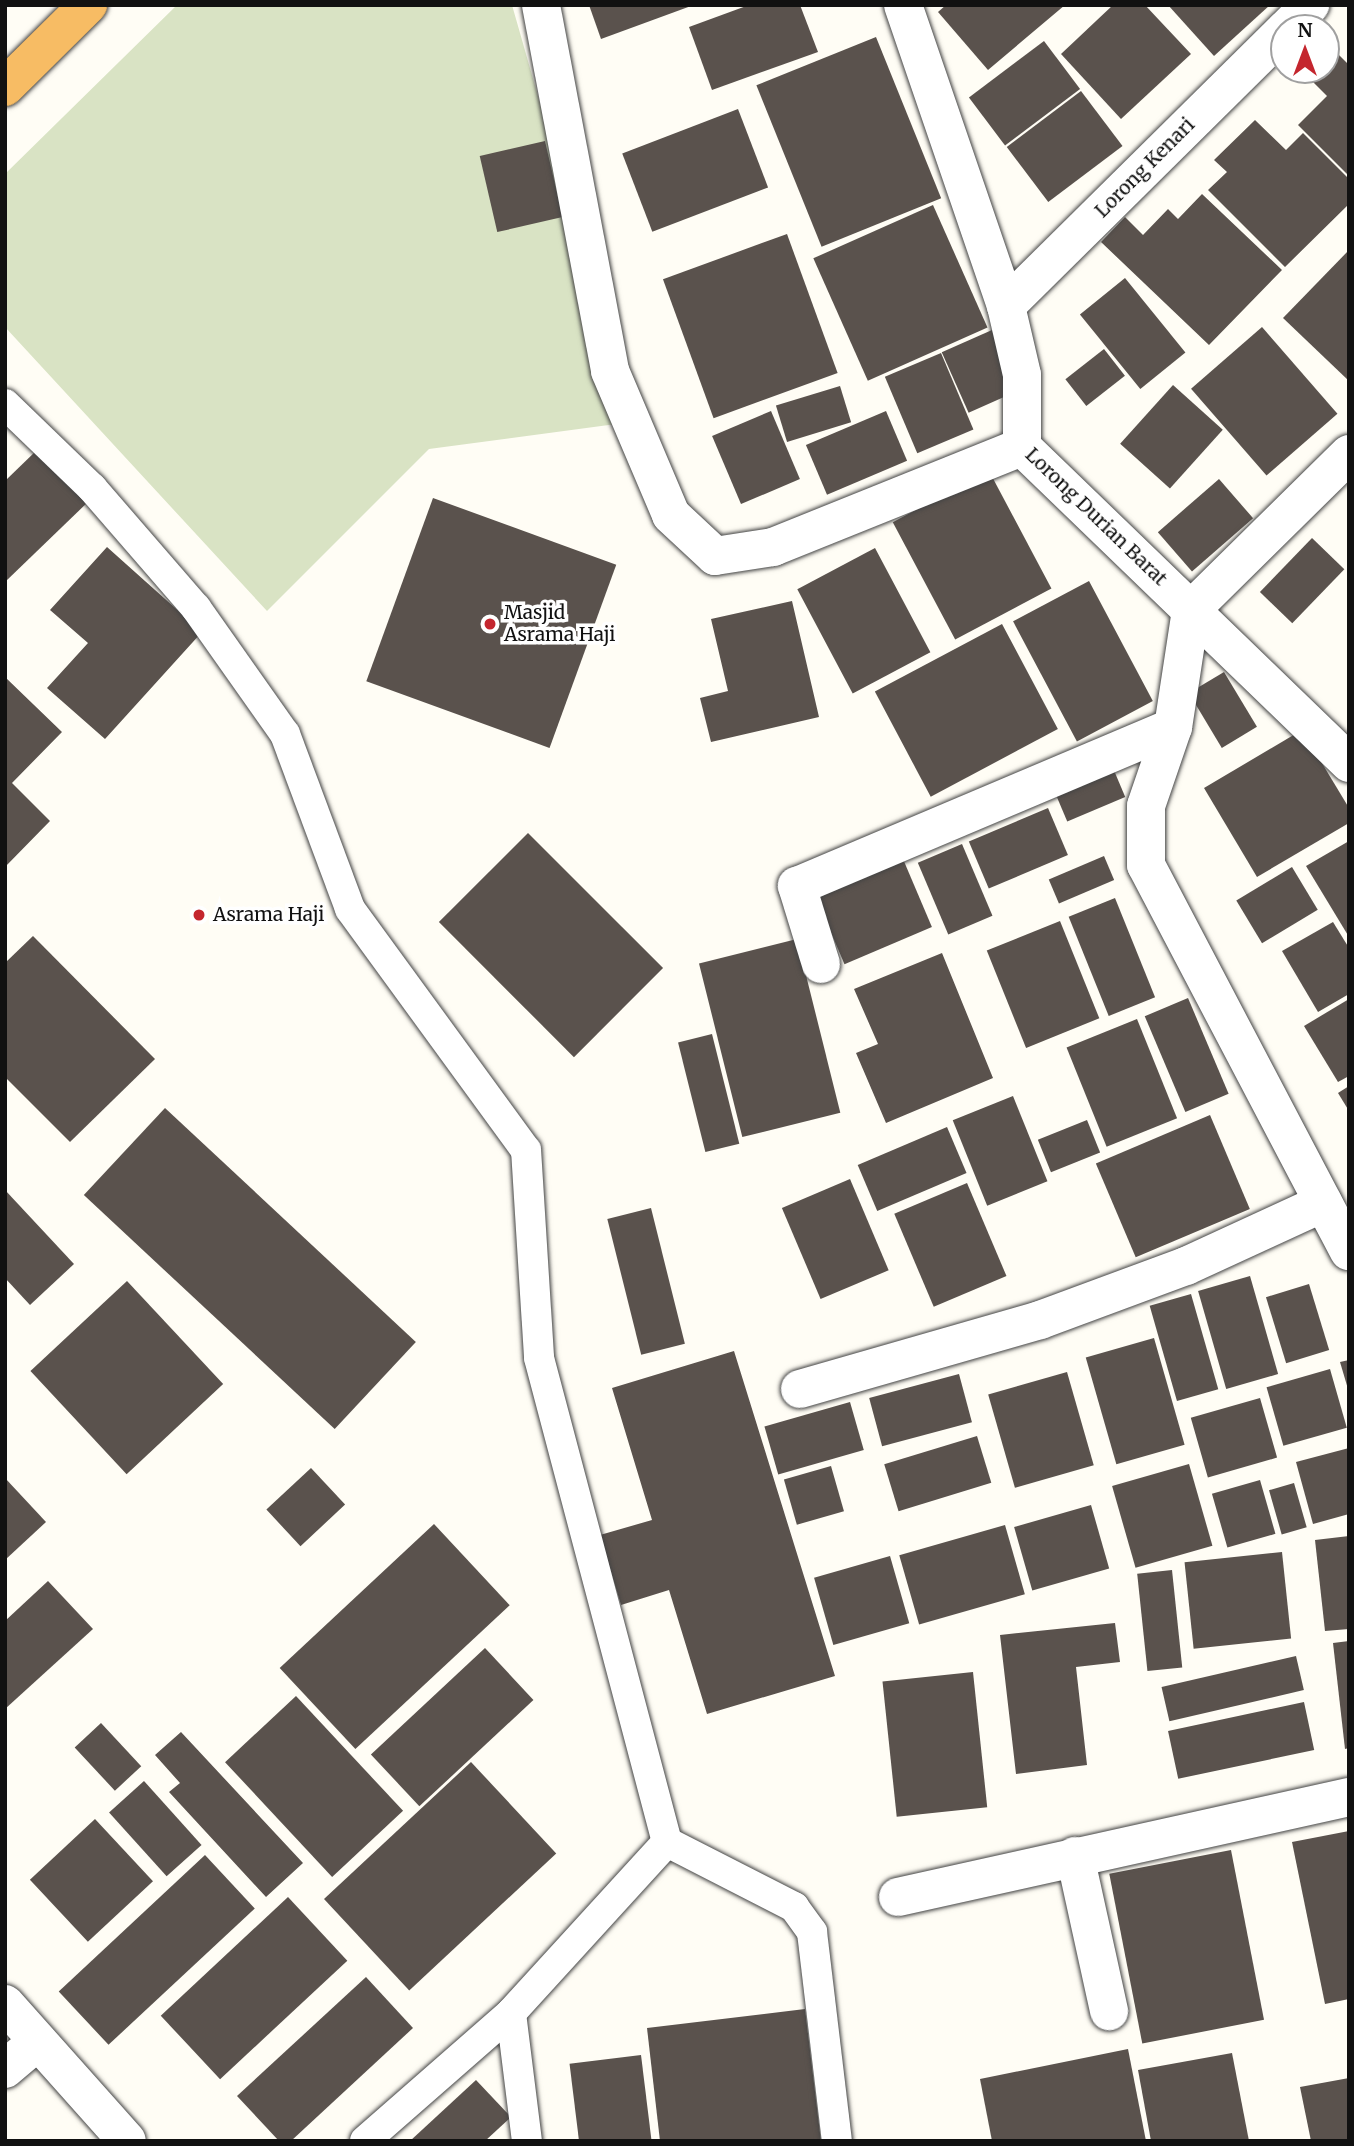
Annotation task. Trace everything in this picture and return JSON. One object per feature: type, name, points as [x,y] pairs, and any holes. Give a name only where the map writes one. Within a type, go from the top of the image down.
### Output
[{"type":"highway","points":[[5,87],[89,5]]},
{"type":"street","points":[[541,5],[610,371],[671,515],[715,556],[773,547],[1022,447]]},
{"type":"street","name":"Lorong Durian Barat","points":[[903,5],[1006,306],[1022,375],[1022,447],[1349,763]]},
{"type":"street","name":"Lorong Kenari","points":[[1006,306],[1270,44]]},
{"type":"street","points":[[1349,454],[1191,610],[1173,727],[1146,806],[1146,865],[1349,1251]]},
{"type":"street","points":[[821,964],[797,886],[1173,727]]},
{"type":"street","points":[[800,1389],[1040,1320],[1186,1266],[1323,1203]]},
{"type":"street","points":[[898,1897],[1349,1797]]},
{"type":"street","points":[[1075,1856],[1109,2011]]},
{"type":"street","points":[[5,2004],[127,2141]]},
{"type":"street","points":[[5,2069],[37,2040]]},
{"type":"lane","points":[[5,404],[92,488],[196,608],[285,734],[350,909],[526,1150],[539,1358],[667,1842],[794,1907],[812,1932],[837,2141]]},
{"type":"lane","points":[[365,2141],[511,2013],[667,1842]]},
{"type":"lane","points":[[511,2013],[527,2141]]},
{"type":"green space","points":[[177,5],[512,5],[631,422],[429,449],[267,611],[5,327],[5,174]]},
{"type":"building","points":[[589,5],[691,5],[691,6],[601,39]]},
{"type":"building","points":[[749,5],[800,5],[818,52],[712,90],[689,27]]},
{"type":"building","points":[[946,5],[1065,5],[988,70],[938,12]]},
{"type":"building","points":[[1113,5],[1145,5],[1191,54],[1121,119],[1061,54]]},
{"type":"building","points":[[1168,5],[1270,5],[1214,56]]},
{"type":"building","points":[[876,37],[941,198],[822,247],[756,85]]},
{"type":"building","points":[[1044,41],[1080,89],[1005,145],[969,98]]},
{"type":"building","points":[[1340,56],[1349,65],[1349,176],[1298,125],[1327,96],[1315,84],[1340,84]]},
{"type":"building","points":[[1081,91],[1123,146],[1048,202],[1007,147]]},
{"type":"building","points":[[738,109],[768,187],[652,232],[622,153]]},
{"type":"building","points":[[1255,120],[1286,150],[1303,133],[1349,179],[1349,204],[1285,267],[1208,190],[1227,172],[1214,160]]},
{"type":"building","points":[[545,141],[563,217],[497,232],[480,156]]},
{"type":"building","points":[[1202,194],[1282,270],[1209,345],[1101,242],[1125,217],[1143,235],[1168,209],[1178,219]]},
{"type":"building","points":[[933,205],[988,327],[868,381],[813,258]]},
{"type":"building","points":[[787,234],[838,373],[714,418],[663,279]]},
{"type":"building","points":[[1349,250],[1349,381],[1283,318]]},
{"type":"building","points":[[1125,278],[1185,353],[1140,389],[1080,315]]},
{"type":"building","points":[[1262,327],[1337,414],[1267,475],[1191,389]]},
{"type":"building","points":[[992,330],[1019,390],[969,413],[942,352]]},
{"type":"building","points":[[1104,349],[1125,376],[1086,406],[1065,379]]},
{"type":"building","points":[[941,353],[973,429],[917,453],[885,377]]},
{"type":"building","points":[[1173,385],[1223,430],[1170,489],[1120,444]]},
{"type":"building","points":[[840,386],[851,422],[787,442],[776,406]]},
{"type":"building","points":[[771,411],[800,479],[741,504],[712,436]]},
{"type":"building","points":[[886,411],[907,461],[827,495],[806,445]]},
{"type":"building","points":[[39,448],[90,500],[5,582],[5,481]]},
{"type":"building","points":[[989,471],[1051,588],[955,640],[893,522]]},
{"type":"building","points":[[1219,479],[1253,518],[1192,571],[1158,532]]},
{"type":"building","name":"Masjid Asrama Haji","points":[[433,498],[616,565],[550,748],[366,681]]},
{"type":"building","points":[[1312,538],[1344,569],[1292,623],[1260,592]]},
{"type":"building","points":[[107,547],[202,632],[105,739],[47,688],[88,643],[50,610]]},
{"type":"building","points":[[875,548],[930,652],[853,694],[797,589]]},
{"type":"building","points":[[1089,581],[1153,701],[1077,741],[1013,621]]},
{"type":"building","points":[[792,601],[819,717],[711,742],[700,698],[728,691],[711,619]]},
{"type":"building","points":[[1002,624],[1058,729],[931,797],[875,692]]},
{"type":"building","points":[[1224,672],[1257,727],[1222,748],[1189,693]]},
{"type":"building","points":[[5,677],[62,732],[12,783],[50,821],[5,867]]},
{"type":"building","points":[[1302,730],[1349,808],[1349,823],[1257,877],[1204,788]]},
{"type":"building","points":[[1110,761],[1125,797],[1067,822],[1052,786]]},
{"type":"building","points":[[1048,808],[1068,855],[989,889],[969,842]]},
{"type":"building","points":[[528,833],[663,968],[574,1057],[439,922]]},
{"type":"building","points":[[1349,841],[1349,937],[1306,866]]},
{"type":"building","points":[[962,844],[992,916],[948,935],[918,863]]},
{"type":"building","points":[[1104,856],[1114,880],[1059,903],[1049,879]]},
{"type":"building","points":[[903,859],[932,927],[844,964],[816,896]]},
{"type":"building","points":[[1292,867],[1318,910],[1262,943],[1236,900]]},
{"type":"building","points":[[1115,898],[1155,997],[1109,1016],[1069,917]]},
{"type":"building","points":[[1060,921],[1099,1018],[1026,1048],[987,951]]},
{"type":"building","points":[[1333,922],[1349,948],[1349,994],[1318,1012],[1282,951]]},
{"type":"building","points":[[33,936],[155,1059],[70,1142],[5,1077],[5,963]]},
{"type":"building","points":[[797,939],[840,1113],[742,1137],[699,963]]},
{"type":"building","points":[[942,953],[993,1078],[886,1123],[856,1053],[878,1044],[854,989]]},
{"type":"building","points":[[1188,998],[1229,1094],[1185,1112],[1145,1016]]},
{"type":"building","points":[[1349,999],[1349,1076],[1338,1082],[1304,1026]]},
{"type":"building","points":[[1137,1019],[1177,1118],[1107,1147],[1067,1047]]},
{"type":"building","points":[[712,1034],[739,1144],[705,1152],[678,1042]]},
{"type":"building","points":[[1349,1086],[1349,1111],[1338,1093]]},
{"type":"building","points":[[1013,1096],[1047,1181],[987,1206],[953,1120]]},
{"type":"building","points":[[165,1108],[416,1342],[335,1429],[84,1195]]},
{"type":"building","points":[[1210,1115],[1250,1209],[1136,1257],[1096,1163]]},
{"type":"building","points":[[1087,1120],[1100,1152],[1051,1172],[1038,1140]]},
{"type":"building","points":[[947,1127],[967,1173],[877,1211],[858,1165]]},
{"type":"building","points":[[850,1179],[889,1270],[821,1299],[782,1208]]},
{"type":"building","points":[[967,1183],[1006,1276],[934,1307],[894,1214]]},
{"type":"building","points":[[5,1190],[74,1264],[30,1305],[5,1278]]},
{"type":"building","points":[[651,1208],[685,1344],[641,1355],[607,1219]]},
{"type":"building","points":[[1250,1276],[1278,1374],[1226,1389],[1198,1291]]},
{"type":"building","points":[[127,1281],[223,1384],[127,1474],[30,1371]]},
{"type":"building","points":[[1309,1284],[1329,1350],[1286,1363],[1266,1297]]},
{"type":"building","points":[[1191,1294],[1218,1389],[1177,1401],[1150,1306]]},
{"type":"building","points":[[1154,1338],[1185,1445],[1116,1464],[1086,1358]]},
{"type":"building","points":[[734,1351],[835,1676],[707,1714],[669,1590],[621,1605],[600,1535],[652,1520],[612,1388]]},
{"type":"building","points":[[1349,1360],[1349,1389],[1348,1389],[1340,1362]]},
{"type":"building","points":[[1330,1369],[1347,1428],[1283,1446],[1267,1387]]},
{"type":"building","points":[[1067,1372],[1094,1465],[1015,1488],[988,1395]]},
{"type":"building","points":[[959,1374],[972,1422],[882,1446],[869,1398]]},
{"type":"building","points":[[1260,1398],[1277,1458],[1208,1477],[1191,1418]]},
{"type":"building","points":[[850,1402],[864,1450],[778,1475],[764,1427]]},
{"type":"building","points":[[977,1436],[991,1483],[899,1511],[884,1464]]},
{"type":"building","points":[[1349,1448],[1349,1514],[1313,1524],[1296,1462]]},
{"type":"building","points":[[1189,1464],[1212,1546],[1136,1568],[1112,1486]]},
{"type":"building","points":[[831,1466],[844,1511],[797,1525],[784,1480]]},
{"type":"building","points":[[311,1468],[345,1505],[300,1546],[266,1510]]},
{"type":"building","points":[[5,1478],[46,1522],[5,1560]]},
{"type":"building","points":[[1260,1480],[1275,1534],[1227,1548],[1212,1494]]},
{"type":"building","points":[[1294,1483],[1307,1527],[1282,1534],[1269,1490]]},
{"type":"building","points":[[1091,1505],[1109,1568],[1032,1590],[1014,1527]]},
{"type":"building","points":[[434,1524],[510,1605],[355,1749],[280,1668]]},
{"type":"building","points":[[1005,1525],[1025,1594],[919,1625],[899,1555]]},
{"type":"building","points":[[1349,1536],[1349,1629],[1325,1631],[1315,1540]]},
{"type":"building","points":[[1282,1552],[1291,1639],[1194,1649],[1185,1562]]},
{"type":"building","points":[[890,1556],[909,1623],[833,1645],[814,1578]]},
{"type":"building","points":[[1172,1570],[1182,1667],[1147,1671],[1137,1574]]},
{"type":"building","points":[[48,1581],[93,1629],[5,1709],[5,1621]]},
{"type":"building","points":[[1115,1623],[1120,1662],[1076,1667],[1087,1765],[1016,1774],[1000,1635]]},
{"type":"building","points":[[1349,1641],[1349,1748],[1345,1749],[1333,1643]]},
{"type":"building","points":[[485,1648],[533,1700],[419,1806],[371,1754]]},
{"type":"building","points":[[1296,1656],[1304,1690],[1169,1721],[1162,1687]]},
{"type":"building","points":[[973,1672],[987,1807],[897,1817],[882,1682]]},
{"type":"building","points":[[296,1696],[403,1811],[332,1877],[225,1762]]},
{"type":"building","points":[[1304,1702],[1314,1750],[1178,1779],[1168,1731]]},
{"type":"building","points":[[101,1723],[141,1766],[115,1791],[75,1748]]},
{"type":"building","points":[[181,1732],[303,1863],[266,1897],[169,1792],[180,1783],[155,1755]]},
{"type":"building","points":[[471,1762],[556,1853],[409,1991],[324,1899]]},
{"type":"building","points":[[144,1781],[202,1845],[167,1876],[109,1812]]},
{"type":"building","points":[[95,1819],[153,1881],[88,1942],[30,1880]]},
{"type":"building","points":[[1349,1831],[1349,1999],[1325,2004],[1292,1842]]},
{"type":"building","points":[[1231,1850],[1264,2020],[1142,2043],[1109,1874]]},
{"type":"building","points":[[205,1855],[255,1908],[109,2045],[59,1991]]},
{"type":"building","points":[[288,1897],[347,1961],[220,2079],[161,2016]]},
{"type":"building","points":[[366,1977],[413,2028],[291,2141],[279,2141],[237,2096]]},
{"type":"building","points":[[805,2009],[821,2141],[660,2141],[647,2028]]},
{"type":"building","points":[[1128,2049],[1146,2141],[992,2141],[980,2079]]},
{"type":"building","points":[[1232,2053],[1249,2141],[1151,2141],[1138,2070]]},
{"type":"building","points":[[641,2055],[652,2141],[579,2141],[570,2064]]},
{"type":"building","points":[[1349,2078],[1349,2141],[1311,2141],[1300,2087]]},
{"type":"building","points":[[476,2080],[511,2117],[485,2141],[410,2141]]},
{"type":"place","name":"Masjid Asrama Haji","points":[[490,624]]},
{"type":"place","name":"Asrama Haji","points":[[199,915]]}]
